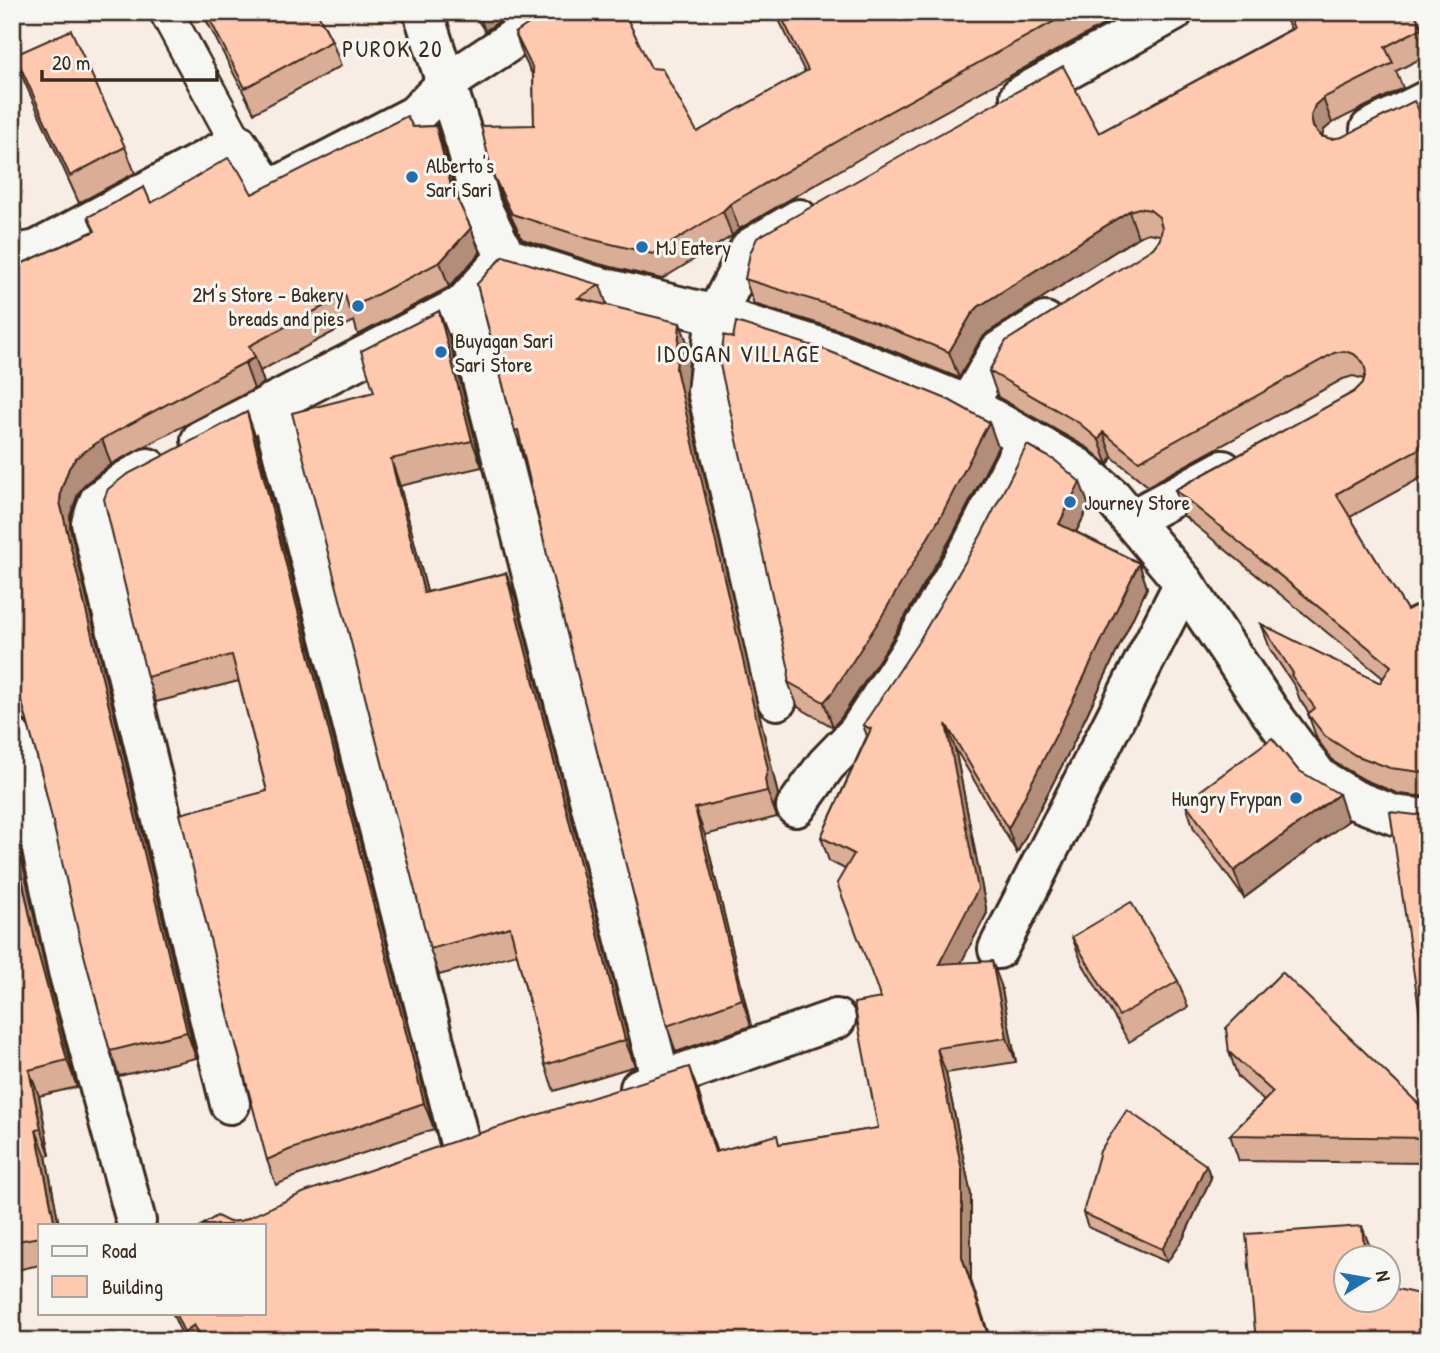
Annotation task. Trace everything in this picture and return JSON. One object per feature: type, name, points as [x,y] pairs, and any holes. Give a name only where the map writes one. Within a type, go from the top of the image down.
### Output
[{"type":"street","points":[[423,12],[447,83],[481,206],[506,257],[593,285],[716,315],[842,354],[968,405],[1077,467],[1133,519],[1184,583],[1268,709],[1319,778],[1355,800],[1394,814],[1428,819]]},
{"type":"street","points":[[12,256],[37,250],[237,143],[260,178],[276,187],[415,115],[447,83],[554,12]]},
{"type":"street","points":[[992,110],[1173,12]]},
{"type":"street","points":[[1342,144],[1428,100]]},
{"type":"street","points":[[777,701],[707,391],[716,315],[750,248],[828,202]]},
{"type":"street","points":[[230,1104],[91,523],[99,501],[124,482],[463,305],[506,257]]},
{"type":"street","points":[[463,305],[661,1081]]},
{"type":"street","points":[[968,405],[999,351],[1069,307]]},
{"type":"street","points":[[270,404],[460,1143]]},
{"type":"street","points":[[796,807],[827,765],[858,732],[907,657],[970,549],[1027,438]]},
{"type":"street","points":[[1133,519],[1255,452]]},
{"type":"street","points":[[998,949],[1184,583]]},
{"type":"street","points":[[12,738],[40,840],[68,971],[136,1221]]},
{"type":"street","points":[[611,1097],[836,1019]]},
{"type":"street","points":[[422,1156],[498,1131]]},
{"type":"lane","points":[[166,12],[237,143]]},
{"type":"building","points":[[206,12],[317,12],[332,41],[245,88]]},
{"type":"building","points":[[546,12],[624,12],[651,68],[662,69],[697,132],[808,70],[779,12],[1071,12],[876,119],[730,204],[653,254],[590,239],[512,214],[492,173],[481,126],[534,125],[533,69],[515,33]]},
{"type":"building","points":[[1286,12],[1414,12],[1422,28],[1385,47],[1393,63],[1323,98],[1315,105],[1311,116],[1313,127],[1321,136],[1331,139],[1342,137],[1414,101],[1428,127],[1428,444],[1336,494],[1407,610],[1428,599],[1428,774],[1390,768],[1355,755],[1325,736],[1308,714],[1315,708],[1291,675],[1293,673],[1261,624],[1380,683],[1391,666],[1175,490],[1354,392],[1363,383],[1366,372],[1363,362],[1354,354],[1344,351],[1334,353],[1139,461],[1103,432],[1099,440],[1079,423],[989,371],[1006,341],[1153,248],[1160,239],[1162,228],[1159,217],[1150,210],[1139,208],[1129,211],[978,307],[949,352],[839,308],[745,279],[750,253],[757,238],[1063,66],[1099,133],[1294,28]]},
{"type":"building","points":[[71,30],[125,147],[70,176],[15,55]]},
{"type":"building","points":[[407,116],[413,127],[436,126],[451,186],[471,228],[440,262],[349,309],[345,295],[249,346],[255,357],[102,439],[76,458],[61,490],[60,502],[187,1032],[110,1051],[80,940],[42,775],[23,706],[18,697],[12,694],[12,268],[95,231],[88,217],[144,187],[151,203],[228,158],[252,194]]},
{"type":"building","points":[[503,256],[600,285],[578,298],[680,323],[676,369],[768,769],[765,779],[767,791],[695,808],[742,999],[667,1026],[549,563],[518,430],[515,431],[477,284]]},
{"type":"building","points":[[439,311],[472,441],[391,459],[424,593],[506,573],[625,1040],[545,1065],[510,927],[430,949],[292,413],[374,392],[361,351]]},
{"type":"building","points":[[736,322],[826,350],[949,400],[989,422],[942,514],[879,621],[824,702],[788,682],[789,670],[720,365],[724,335],[733,338]]},
{"type":"building","points":[[247,412],[424,1103],[267,1160],[230,1022],[180,814],[267,791],[232,655],[147,677],[104,499],[108,489],[126,475]]},
{"type":"building","points":[[1027,445],[1056,461],[1080,482],[1059,524],[1139,563],[1008,829],[946,724],[978,889],[939,964],[992,961],[1007,1038],[937,1048],[962,1170],[962,1257],[990,1341],[204,1341],[194,1325],[184,1332],[175,1314],[266,1314],[266,1224],[204,1224],[217,1216],[229,1222],[241,1221],[305,1192],[689,1067],[715,1152],[777,1135],[779,1144],[878,1128],[854,1003],[881,998],[837,883],[854,854],[821,837],[871,729],[863,725],[917,644],[981,535]]},
{"type":"building","points":[[1272,738],[1298,770],[1339,794],[1234,871],[1185,802]]},
{"type":"building","points":[[1390,812],[1416,815],[1428,813],[1428,1070]]},
{"type":"building","points":[[14,842],[37,949],[67,1060],[29,1070],[41,1129],[36,1130],[55,1224],[38,1224],[38,1237],[12,1242]]},
{"type":"building","points":[[1131,902],[1178,981],[1119,1016],[1072,937]]},
{"type":"building","points":[[1282,972],[1428,1113],[1428,1138],[1230,1135],[1273,1092],[1229,1052],[1226,1028]]},
{"type":"building","points":[[1127,1110],[1206,1165],[1178,1225],[1162,1249],[1083,1213],[1100,1151]]},
{"type":"building","points":[[1362,1226],[1364,1244],[1332,1244],[1332,1314],[1402,1314],[1402,1290],[1428,1296],[1428,1341],[1256,1341],[1246,1234]]},
{"type":"place","name":"Alberto's Sari Sari","points":[[412,177]]},
{"type":"place","name":"MJ Eatery","points":[[642,247]]},
{"type":"place","name":"2M's Store - Bakery breads and pies","points":[[358,306]]},
{"type":"place","name":"Buyagan Sari Sari Store","points":[[441,352]]},
{"type":"place","name":"Journey Store","points":[[1070,502]]},
{"type":"place","name":"Hungry Frypan","points":[[1296,798]]},
{"type":"district","name":"PUROK 20","points":[[393,48]]},
{"type":"district","name":"IDOGAN VILLAGE","points":[[739,353]]}]
